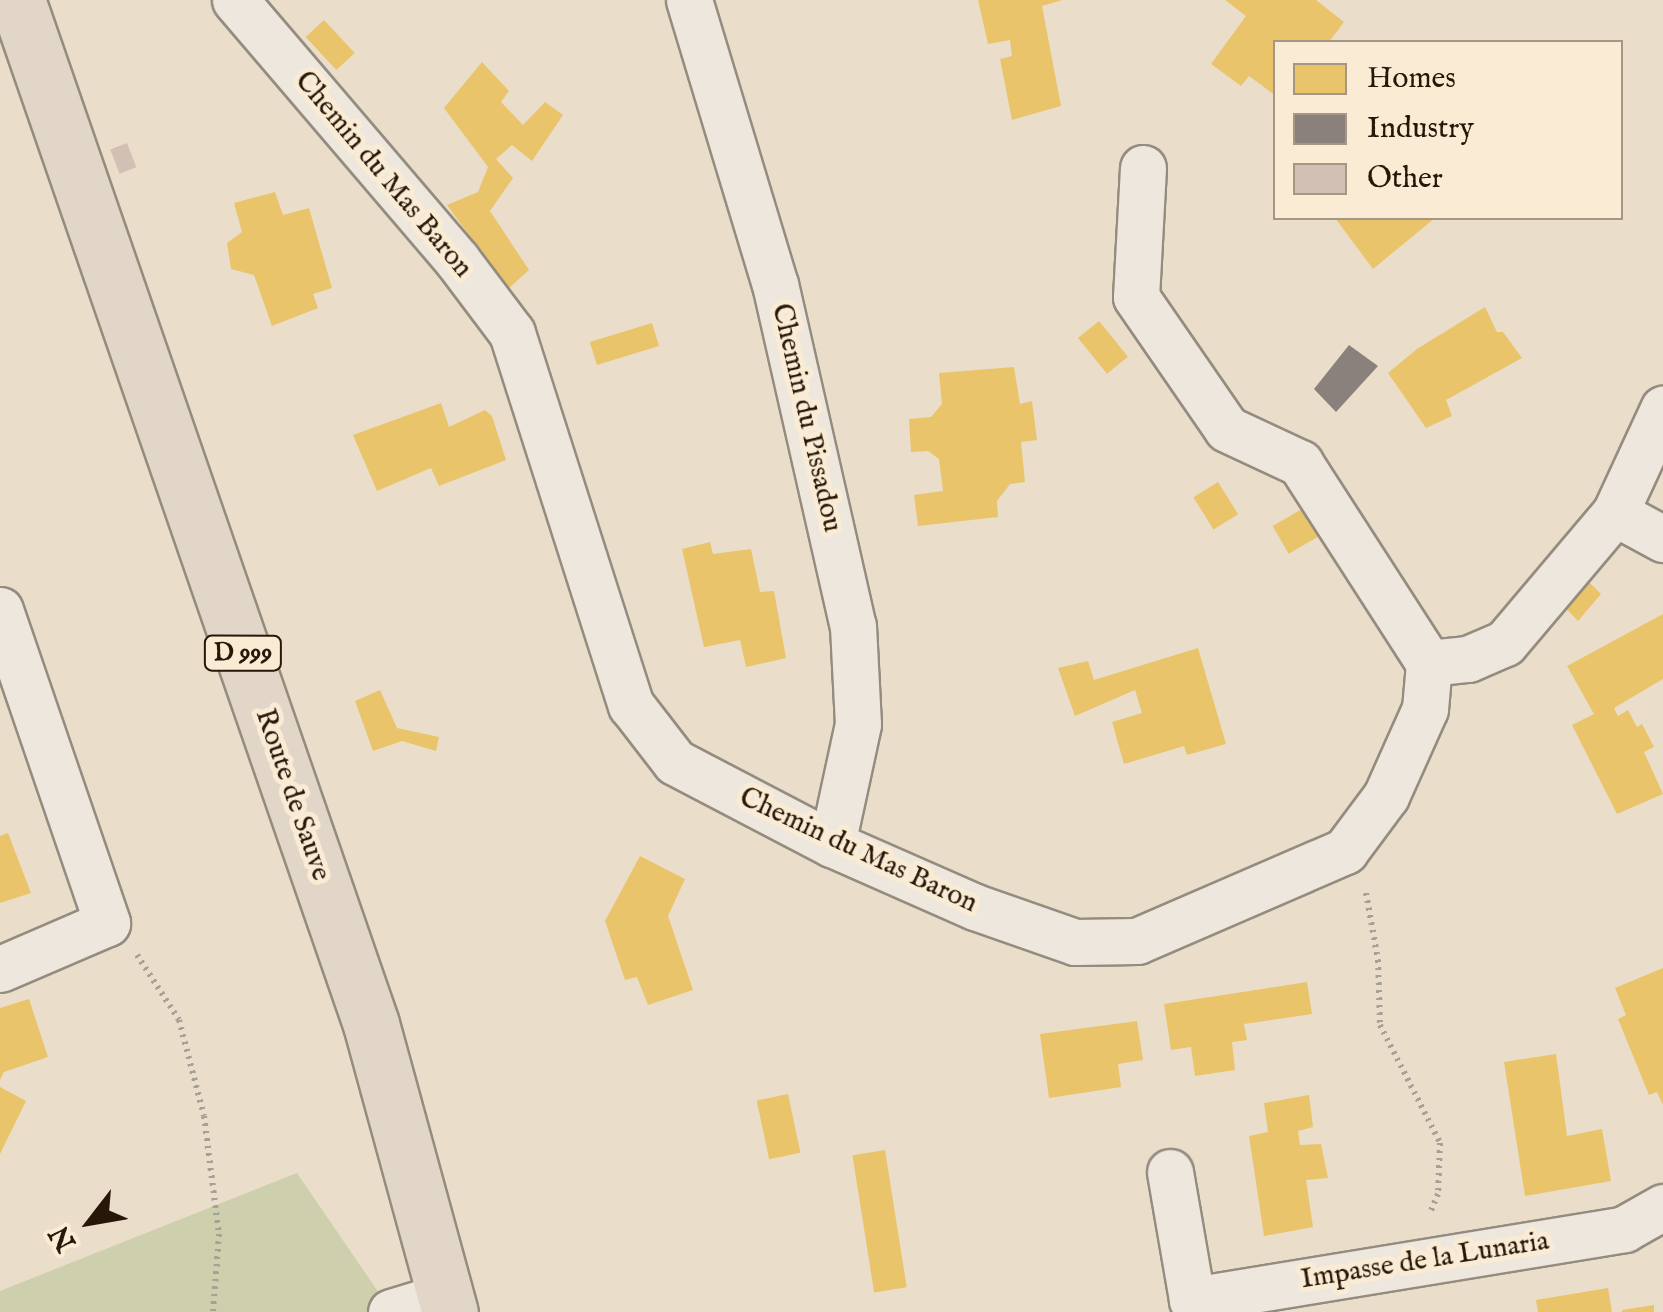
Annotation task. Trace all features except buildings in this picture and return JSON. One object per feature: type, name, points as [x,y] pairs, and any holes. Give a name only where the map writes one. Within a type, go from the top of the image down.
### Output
[{"type":"main road","name":"Route de Sauve","points":[[17,0],[371,1024],[448,1303]]},
{"type":"street","name":"Chemin du Mas Baron","points":[[235,0],[457,260],[512,333],[631,705],[675,762],[832,844],[975,907],[1075,942],[1137,942],[1345,852]]},
{"type":"street","name":"Chemin du Pissadou","points":[[689,0],[776,284],[853,626],[858,724],[832,844]]},
{"type":"street","points":[[1143,168],[1136,298],[1227,429],[1300,463],[1428,663],[1425,710],[1386,796],[1345,852]]},
{"type":"street","points":[[1428,663],[1468,660],[1505,643],[1615,513],[1663,409]]},
{"type":"street","points":[[1615,513],[1663,539]]},
{"type":"street","points":[[0,610],[107,922],[0,969]]},
{"type":"street","name":"Impasse de la Lunaria","points":[[1170,1172],[1192,1300],[1624,1229],[1663,1207]]},
{"type":"street","points":[[391,1312],[448,1303]]},
{"type":"path","points":[[1345,852],[1370,901],[1380,1026],[1440,1143],[1438,1194],[1427,1221],[1432,1232],[1408,1264]]},
{"type":"path","points":[[107,922],[138,956],[179,1020],[204,1116],[216,1214],[218,1297],[213,1312]]},
{"type":"green space","points":[[297,1173],[392,1312],[0,1312],[0,1291]]}]
